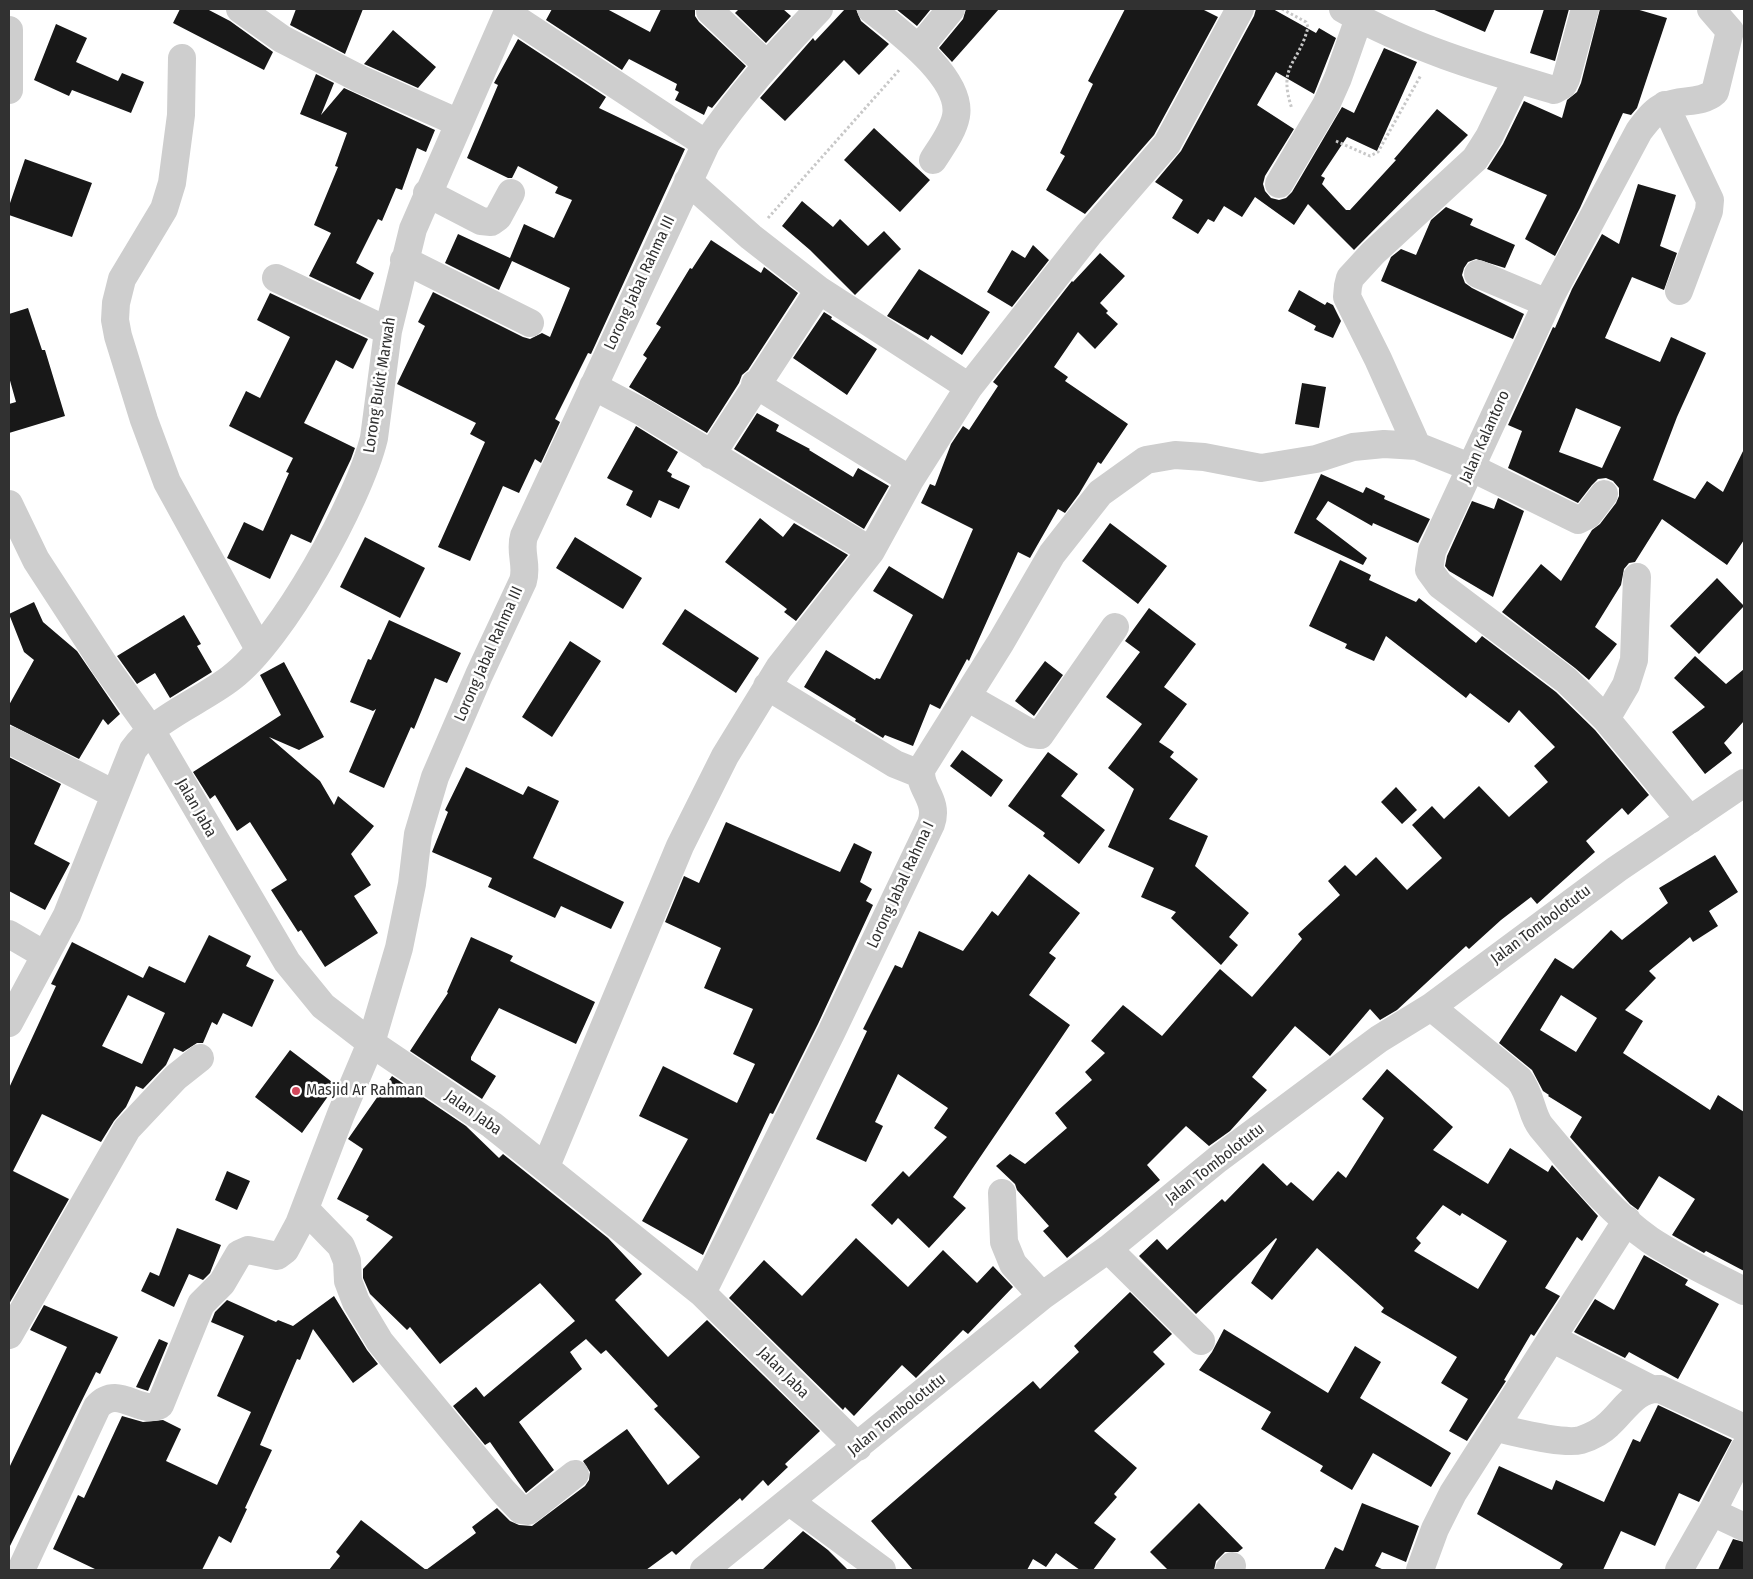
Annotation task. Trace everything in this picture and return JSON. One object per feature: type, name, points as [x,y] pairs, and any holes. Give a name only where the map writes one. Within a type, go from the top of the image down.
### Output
[{"type":"street","points":[[240,9],[282,39],[360,79],[459,123]]},
{"type":"street","name":"Lorong Jabal Rahma III","points":[[25,1561],[96,1407],[102,1401],[117,1397],[154,1408],[160,1405],[204,1300],[222,1283],[234,1260],[243,1251],[248,1250],[273,1256],[285,1250],[305,1209],[341,1114],[371,1043],[399,948],[412,884],[418,834],[435,777],[523,581],[525,568],[521,546],[524,536],[706,144],[766,64],[819,9]]},
{"type":"street","points":[[871,9],[919,48],[941,74],[954,97],[957,109],[954,124],[933,160]]},
{"type":"street","points":[[919,48],[951,9]]},
{"type":"street","points":[[546,1166],[701,801],[737,734],[793,649],[871,551],[910,480],[969,387],[1089,234],[1167,144],[1177,129],[1240,9]]},
{"type":"street","points":[[1279,184],[1338,78],[1351,14],[1433,51],[1554,90],[1563,85],[1585,9]]},
{"type":"street","points":[[1712,9],[1737,33]]},
{"type":"street","points":[[508,11],[706,144]]},
{"type":"street","name":"Lorong Bukit Marwah","points":[[9,1023],[70,907],[114,794],[134,750],[151,730],[231,678],[259,649],[313,571],[366,465],[374,438],[388,331],[404,260],[427,193],[508,11]]},
{"type":"street","points":[[710,11],[766,64]]},
{"type":"street","points":[[9,30],[9,90]]},
{"type":"street","name":"Jalan Kalantoro","points":[[1690,820],[1606,719],[1566,680],[1440,585],[1429,570],[1432,551],[1472,468],[1547,302],[1639,131],[1653,114],[1666,105],[1708,97],[1715,92],[1737,33]]},
{"type":"street","points":[[182,58],[181,115],[172,183],[164,209],[122,279],[118,290],[115,320],[118,336],[144,420],[168,482],[259,649]]},
{"type":"street","points":[[1417,446],[1389,381],[1347,297],[1350,278],[1373,253],[1475,159],[1489,138],[1517,79]]},
{"type":"street","points":[[1666,105],[1710,200],[1709,211],[1679,291]]},
{"type":"street","points":[[688,181],[751,237],[819,290],[969,387]]},
{"type":"street","points":[[427,193],[486,222],[495,220],[498,217],[511,194]]},
{"type":"street","points":[[404,260],[530,323]]},
{"type":"street","points":[[1478,274],[1547,302]]},
{"type":"street","points":[[276,278],[388,331]]},
{"type":"street","points":[[711,455],[755,384],[819,290]]},
{"type":"street","points":[[755,384],[910,480]]},
{"type":"street","points":[[593,386],[644,413],[871,551]]},
{"type":"street","points":[[767,686],[895,764],[920,774],[1052,554],[1100,493],[1146,460],[1174,455],[1204,457],[1261,468],[1316,459],[1353,446],[1384,444],[1417,446],[1472,468],[1578,520],[1588,515],[1604,494]]},
{"type":"street","name":"Jalan Jaba","points":[[9,504],[36,560],[50,584],[151,730],[287,962],[323,1006],[371,1043],[492,1125],[546,1166],[702,1293],[858,1447]]},
{"type":"street","points":[[1606,719],[1626,685],[1634,660],[1637,577]]},
{"type":"street","points":[[967,696],[1032,734],[1040,735],[1115,627]]},
{"type":"street","points":[[9,740],[114,794]]},
{"type":"street","name":"Lorong Jabal Rahma I","points":[[702,1293],[828,1040],[931,824],[934,807],[920,774]]},
{"type":"street","name":"Jalan Tombolotutu","points":[[704,1570],[1042,1296],[1108,1249],[1249,1136],[1379,1039],[1431,1008],[1617,869],[1744,783]]},
{"type":"street","points":[[9,934],[45,955]]},
{"type":"street","points":[[1431,1008],[1519,1079],[1527,1089],[1539,1125],[1580,1174],[1627,1220],[1661,1246],[1744,1291]]},
{"type":"street","points":[[9,1335],[127,1129],[170,1083],[200,1058]]},
{"type":"street","points":[[1002,1193],[1004,1242],[1013,1264],[1042,1296]]},
{"type":"street","points":[[305,1209],[341,1246],[347,1261],[348,1280],[356,1302],[380,1342],[496,1484],[521,1510],[528,1511],[575,1474]]},
{"type":"street","points":[[1420,1570],[1435,1530],[1453,1493],[1553,1339],[1627,1220]]},
{"type":"street","points":[[1108,1249],[1201,1341]]},
{"type":"street","points":[[1553,1339],[1651,1388],[1660,1390],[1744,1428]]},
{"type":"street","points":[[1496,1428],[1567,1441],[1579,1441],[1607,1426],[1638,1396],[1651,1388]]},
{"type":"street","points":[[1678,1570],[1712,1512],[1744,1450]]},
{"type":"street","points":[[790,1502],[882,1570]]},
{"type":"street","points":[[1712,1512],[1744,1527]]},
{"type":"path","points":[[1282,9],[1308,24],[1307,32],[1285,83],[1292,111],[1308,133],[1370,156],[1381,148],[1433,51]]},
{"type":"path","points":[[751,237],[919,48]]},
{"type":"building","points":[[180,9],[207,9],[230,21],[273,52],[264,70],[173,23]]},
{"type":"building","points":[[296,9],[363,9],[345,54],[290,25]]},
{"type":"building","points":[[552,9],[607,9],[650,32],[661,9],[695,9],[695,16],[699,22],[746,66],[712,108],[708,106],[704,115],[675,100],[679,92],[675,90],[677,84],[629,59],[622,70],[546,20]]},
{"type":"building","points":[[739,9],[783,9],[791,16],[766,43],[735,13]]},
{"type":"building","points":[[845,9],[856,9],[861,21],[889,44],[859,75],[844,60],[785,121],[760,98],[813,38],[815,41]]},
{"type":"building","points":[[896,9],[931,9],[917,26]]},
{"type":"building","points":[[966,9],[999,9],[952,62],[939,48],[963,19]]},
{"type":"building","points":[[1125,9],[1202,9],[1218,17],[1154,135],[1085,214],[1046,190],[1065,156],[1060,153],[1093,84],[1088,81]]},
{"type":"building","points":[[1256,9],[1273,9],[1316,33],[1319,28],[1336,38],[1314,94],[1276,72],[1257,105],[1294,129],[1265,176],[1263,184],[1265,191],[1271,198],[1279,200],[1286,198],[1292,192],[1342,107],[1354,113],[1384,48],[1417,62],[1377,151],[1347,137],[1321,176],[1325,178],[1322,184],[1346,210],[1350,210],[1396,160],[1394,159],[1437,109],[1468,135],[1354,250],[1308,204],[1294,225],[1255,197],[1242,217],[1224,206],[1214,222],[1208,219],[1198,234],[1172,218],[1183,200],[1155,182],[1181,151],[1254,16]]},
{"type":"building","points":[[1432,9],[1495,9],[1485,32]]},
{"type":"building","points":[[1544,9],[1569,9],[1555,61],[1530,53]]},
{"type":"building","points":[[1600,9],[1636,9],[1667,18],[1637,108],[1631,115],[1623,113],[1580,208],[1555,256],[1525,239],[1547,195],[1487,169],[1503,144],[1524,101],[1562,118],[1567,100],[1577,92],[1581,83]]},
{"type":"building","points":[[56,24],[87,38],[76,62],[118,81],[122,73],[144,82],[131,113],[72,90],[69,96],[34,80]]},
{"type":"building","points":[[393,30],[436,67],[418,88],[364,64]]},
{"type":"building","points":[[518,39],[606,97],[599,108],[685,149],[591,354],[588,353],[555,419],[560,422],[541,463],[535,459],[519,493],[503,486],[470,561],[438,547],[485,442],[470,434],[476,423],[397,384],[425,326],[418,322],[433,292],[530,339],[542,333],[550,337],[570,288],[512,261],[499,290],[445,263],[458,234],[510,258],[524,224],[554,238],[572,200],[555,193],[558,187],[518,166],[512,178],[508,178],[467,158],[498,85],[494,83]]},
{"type":"building","points":[[316,74],[334,83],[321,115],[344,88],[435,130],[426,152],[417,148],[402,190],[396,188],[382,221],[378,219],[356,263],[374,273],[360,300],[309,276],[331,233],[314,225],[338,167],[335,166],[347,133],[300,114]]},
{"type":"building","points":[[874,128],[930,180],[900,212],[844,160]]},
{"type":"building","points":[[25,159],[92,183],[72,237],[9,215],[9,206]]},
{"type":"building","points":[[1638,184],[1676,195],[1660,246],[1677,253],[1664,290],[1632,277],[1605,338],[1660,362],[1671,337],[1706,353],[1677,417],[1653,480],[1695,499],[1707,481],[1723,492],[1744,449],[1744,540],[1727,565],[1662,519],[1635,562],[1629,563],[1624,569],[1621,585],[1595,627],[1617,644],[1589,680],[1502,612],[1541,564],[1561,581],[1592,530],[1600,524],[1616,503],[1619,496],[1619,488],[1613,481],[1606,478],[1598,479],[1578,503],[1508,468],[1522,431],[1508,425],[1553,327],[1555,328],[1572,289],[1602,234],[1619,244]],"holes":[[[1576,408],[1621,427],[1602,468],[1559,452]]]},
{"type":"building","points":[[802,201],[833,227],[840,219],[868,246],[884,231],[901,249],[855,295],[810,250],[782,226]]},
{"type":"building","points":[[1446,207],[1473,219],[1470,225],[1515,245],[1505,268],[1476,259],[1468,262],[1462,275],[1465,283],[1472,288],[1524,314],[1513,339],[1381,281],[1391,257],[1401,249],[1416,255],[1431,220]]},
{"type":"building","points":[[711,240],[761,273],[764,267],[798,293],[748,370],[742,375],[739,383],[707,433],[629,387],[647,358],[643,355],[661,327],[656,324],[690,268],[692,269]]},
{"type":"building","points":[[1033,245],[1049,260],[1012,307],[987,292],[1012,250],[1025,258]]},
{"type":"building","points":[[1100,253],[1125,276],[1100,303],[1108,311],[1106,313],[1118,324],[1095,349],[1078,332],[1054,367],[1068,377],[1065,381],[1128,424],[1101,464],[1098,462],[1065,513],[1058,509],[1030,558],[1018,552],[969,661],[967,659],[940,709],[930,704],[913,746],[885,735],[883,738],[804,687],[826,650],[875,680],[876,678],[880,679],[913,615],[873,591],[889,566],[943,599],[973,529],[921,503],[930,484],[935,486],[951,444],[963,426],[969,430],[998,386],[993,382],[1072,281]]},
{"type":"building","points":[[919,269],[990,312],[962,355],[931,335],[928,340],[887,316]]},
{"type":"building","points":[[1299,290],[1325,305],[1327,302],[1333,305],[1341,321],[1333,338],[1314,330],[1316,326],[1288,311]]},
{"type":"building","points":[[270,293],[368,339],[353,369],[336,360],[304,423],[355,448],[351,459],[311,543],[291,534],[270,579],[227,558],[244,522],[263,531],[289,473],[286,472],[293,458],[229,426],[246,391],[260,398],[290,337],[257,320]]},
{"type":"building","points":[[28,308],[42,350],[45,350],[65,416],[9,433],[9,404],[16,402],[9,377],[9,314]]},
{"type":"building","points":[[824,312],[832,317],[831,319],[877,349],[847,395],[793,358]]},
{"type":"building","points":[[1302,383],[1326,387],[1319,428],[1295,424]]},
{"type":"building","points":[[757,413],[779,425],[776,431],[810,449],[853,477],[858,468],[889,486],[864,529],[734,449]]},
{"type":"building","points":[[636,426],[678,452],[667,471],[672,474],[671,477],[690,486],[679,509],[659,500],[651,518],[626,505],[633,491],[607,478]]},
{"type":"building","points":[[1321,474],[1363,493],[1366,487],[1385,496],[1384,499],[1430,519],[1418,543],[1373,523],[1372,526],[1328,501],[1316,519],[1367,558],[1363,565],[1294,533]]},
{"type":"building","points":[[1498,498],[1524,511],[1493,597],[1449,571],[1445,566],[1447,556],[1472,501],[1494,509]]},
{"type":"building","points":[[760,518],[783,537],[794,523],[848,555],[796,621],[784,612],[787,609],[725,562]]},
{"type":"building","points":[[1110,523],[1167,566],[1138,604],[1082,561]]},
{"type":"building","points":[[365,537],[425,568],[400,618],[340,587]]},
{"type":"building","points":[[575,537],[642,578],[623,609],[556,568]]},
{"type":"building","points":[[1340,560],[1371,575],[1369,580],[1416,602],[1419,598],[1476,643],[1482,636],[1556,692],[1595,730],[1649,795],[1628,815],[1622,808],[1586,841],[1595,852],[1537,904],[1531,897],[1501,920],[1469,949],[1466,946],[1397,1010],[1380,1020],[1370,1009],[1330,1056],[1295,1026],[1252,1077],[1267,1090],[1230,1131],[1209,1146],[1186,1126],[1147,1165],[1160,1180],[1067,1258],[1043,1231],[1049,1226],[1017,1190],[1015,1184],[996,1166],[1010,1154],[1025,1164],[1067,1128],[1055,1113],[1092,1080],[1085,1072],[1105,1053],[1091,1041],[1123,1005],[1162,1036],[1220,969],[1252,997],[1302,939],[1298,934],[1340,895],[1328,881],[1345,865],[1356,876],[1376,857],[1407,890],[1442,858],[1412,825],[1432,806],[1444,819],[1479,786],[1509,817],[1548,782],[1534,766],[1555,747],[1519,710],[1509,723],[1470,693],[1466,698],[1386,636],[1374,661],[1345,648],[1347,644],[1309,626]]},
{"type":"building","points":[[1717,578],[1744,606],[1699,654],[1670,626]]},
{"type":"building","points":[[34,602],[43,622],[77,651],[120,714],[108,725],[103,719],[79,759],[9,724],[9,705],[34,660],[24,652],[9,614]]},
{"type":"building","points":[[1149,608],[1196,644],[1164,687],[1187,704],[1159,742],[1174,752],[1170,757],[1198,779],[1169,819],[1208,836],[1195,866],[1249,913],[1229,937],[1238,945],[1221,965],[1171,918],[1176,912],[1141,897],[1154,868],[1108,847],[1134,789],[1108,768],[1142,724],[1106,697],[1140,652],[1125,641]]},
{"type":"building","points":[[685,609],[759,658],[736,693],[662,644]]},
{"type":"building","points":[[184,615],[201,644],[197,646],[212,672],[170,698],[155,673],[137,684],[117,656]]},
{"type":"building","points":[[389,620],[461,653],[447,683],[435,678],[414,729],[411,727],[384,788],[349,772],[376,709],[373,711],[350,702],[368,659],[371,660]]},
{"type":"building","points":[[570,641],[601,661],[552,737],[522,717]]},
{"type":"building","points":[[1695,656],[1726,684],[1744,669],[1744,721],[1724,743],[1732,753],[1705,774],[1672,732],[1705,707],[1674,678]]},
{"type":"building","points":[[1045,661],[1063,675],[1034,716],[1015,701]]},
{"type":"building","points":[[284,662],[324,737],[299,750],[269,737],[320,781],[334,805],[338,796],[374,826],[351,854],[371,885],[354,896],[378,933],[325,967],[301,930],[298,932],[271,890],[287,880],[250,822],[237,831],[215,795],[210,799],[193,772],[281,715],[260,675]]},
{"type":"building","points":[[962,750],[1003,780],[991,797],[950,766]]},
{"type":"building","points":[[1048,752],[1078,774],[1061,796],[1105,830],[1079,864],[1043,836],[1045,833],[1008,806]]},
{"type":"building","points":[[9,757],[61,784],[34,844],[70,863],[45,910],[9,891]]},
{"type":"building","points":[[466,767],[523,795],[528,786],[559,801],[533,858],[624,902],[611,929],[561,906],[555,918],[488,887],[492,878],[432,852],[448,812],[445,810]]},
{"type":"building","points":[[1396,787],[1417,810],[1402,824],[1381,802]]},
{"type":"building","points":[[726,822],[840,872],[854,843],[872,852],[860,882],[872,889],[866,901],[873,905],[818,1024],[773,1114],[770,1113],[703,1255],[642,1221],[688,1139],[639,1116],[663,1066],[737,1103],[755,1064],[733,1054],[753,1009],[704,988],[721,948],[665,922],[684,876],[699,883]]},
{"type":"building","points":[[1715,855],[1738,892],[1709,911],[1718,926],[1693,942],[1690,937],[1649,971],[1656,978],[1625,1010],[1643,1021],[1623,1053],[1710,1110],[1718,1095],[1744,1112],[1744,1271],[1706,1251],[1704,1253],[1672,1235],[1695,1199],[1659,1176],[1638,1210],[1630,1204],[1570,1137],[1582,1117],[1548,1096],[1543,1091],[1532,1070],[1499,1043],[1555,958],[1573,969],[1611,930],[1622,940],[1668,903],[1659,888]],"holes":[[[1561,995],[1597,1018],[1576,1052],[1540,1030]]]},
{"type":"building","points":[[1029,874],[1080,913],[1049,953],[1056,958],[1029,995],[1070,1025],[953,1197],[966,1208],[929,1248],[898,1218],[892,1225],[871,1205],[903,1171],[909,1177],[947,1137],[934,1128],[948,1108],[898,1074],[875,1122],[883,1126],[866,1162],[816,1139],[867,1031],[863,1029],[895,965],[902,968],[919,931],[963,951],[992,911],[998,916]]},
{"type":"building","points":[[209,935],[251,956],[246,966],[274,980],[252,1027],[223,1013],[217,1025],[212,1022],[203,1043],[197,1043],[183,1052],[174,1048],[166,1065],[143,1089],[136,1086],[126,1107],[114,1121],[101,1142],[42,1114],[13,1171],[69,1199],[9,1304],[9,1088],[56,986],[51,984],[72,942],[143,978],[149,966],[185,983]],"holes":[[[128,995],[165,1013],[142,1064],[102,1046]]]},
{"type":"building","points":[[471,937],[513,956],[510,961],[595,1002],[576,1044],[499,1008],[471,1057],[471,1060],[496,1076],[482,1099],[410,1051],[448,993]]},
{"type":"building","name":"Masjid Ar Rahman","points":[[290,1050],[336,1085],[302,1133],[255,1097]]},
{"type":"building","points":[[1387,1069],[1453,1127],[1433,1150],[1488,1184],[1510,1148],[1548,1172],[1552,1165],[1598,1216],[1582,1241],[1577,1237],[1545,1288],[1560,1296],[1534,1336],[1531,1334],[1504,1380],[1506,1381],[1467,1441],[1449,1431],[1468,1399],[1441,1383],[1457,1357],[1381,1312],[1384,1308],[1317,1248],[1272,1300],[1251,1283],[1276,1238],[1196,1314],[1139,1256],[1157,1239],[1167,1250],[1222,1199],[1225,1202],[1263,1163],[1287,1186],[1291,1182],[1313,1201],[1338,1171],[1346,1178],[1384,1118],[1362,1099]],"holes":[[[1443,1205],[1460,1216],[1462,1213],[1507,1241],[1478,1289],[1414,1251],[1421,1243],[1416,1238]]]},
{"type":"building","points":[[392,1076],[466,1126],[499,1158],[503,1154],[608,1238],[642,1274],[615,1300],[668,1357],[707,1320],[820,1431],[785,1464],[788,1467],[768,1486],[763,1480],[742,1501],[740,1498],[676,1555],[672,1551],[646,1570],[426,1570],[476,1533],[472,1527],[497,1508],[510,1521],[519,1525],[532,1526],[585,1486],[589,1480],[590,1472],[583,1461],[627,1429],[668,1485],[700,1457],[654,1409],[658,1406],[606,1350],[601,1354],[586,1339],[570,1352],[582,1369],[519,1422],[554,1470],[526,1493],[490,1442],[485,1445],[453,1406],[476,1387],[484,1397],[575,1321],[540,1283],[440,1364],[410,1327],[407,1330],[370,1294],[363,1278],[363,1269],[393,1237],[366,1220],[369,1216],[337,1199],[363,1149],[348,1139]]},
{"type":"building","points":[[227,1171],[250,1181],[237,1210],[215,1200]]},
{"type":"building","points":[[177,1228],[221,1245],[210,1273],[203,1280],[189,1274],[174,1307],[141,1291],[150,1272],[159,1276]]},
{"type":"building","points":[[856,1238],[908,1287],[943,1250],[977,1283],[993,1266],[1013,1287],[968,1334],[963,1330],[916,1378],[902,1365],[854,1416],[845,1407],[843,1410],[729,1298],[764,1260],[802,1296]]},
{"type":"building","points":[[1644,1255],[1688,1280],[1685,1285],[1719,1304],[1678,1379],[1629,1352],[1625,1358],[1574,1332],[1595,1299],[1614,1310]]},
{"type":"building","points":[[1130,1292],[1172,1334],[1153,1352],[1165,1364],[1094,1431],[1137,1468],[1114,1494],[1117,1497],[1094,1523],[1116,1539],[1093,1570],[1080,1570],[1056,1553],[1046,1567],[1033,1559],[1027,1570],[913,1570],[871,1521],[1033,1381],[1040,1389],[1079,1352],[1074,1346]]},
{"type":"building","points":[[334,1296],[367,1350],[378,1364],[353,1383],[313,1329],[300,1360],[297,1359],[260,1445],[272,1450],[245,1508],[247,1509],[231,1543],[219,1536],[202,1570],[97,1570],[53,1549],[78,1495],[84,1498],[122,1416],[143,1422],[163,1420],[181,1429],[166,1461],[217,1485],[251,1412],[217,1396],[244,1336],[211,1322],[215,1312],[227,1300],[276,1322],[278,1320],[293,1326]]},
{"type":"building","points":[[44,1305],[118,1337],[100,1374],[96,1372],[9,1548],[9,1468],[67,1347],[30,1330]]},
{"type":"building","points":[[1224,1329],[1328,1393],[1355,1346],[1381,1362],[1360,1398],[1451,1453],[1431,1487],[1373,1453],[1352,1490],[1320,1471],[1323,1466],[1261,1429],[1271,1412],[1199,1370],[1212,1352]]},
{"type":"building","points":[[159,1339],[168,1343],[148,1391],[136,1387]]},
{"type":"building","points":[[1658,1405],[1732,1440],[1699,1502],[1679,1493],[1655,1546],[1621,1531],[1603,1570],[1559,1570],[1563,1564],[1477,1514],[1499,1466],[1552,1490],[1556,1480],[1604,1502],[1633,1439],[1640,1442]]},
{"type":"building","points":[[1199,1503],[1243,1548],[1238,1552],[1225,1552],[1216,1561],[1214,1570],[1168,1570],[1150,1552]]},
{"type":"building","points":[[1362,1503],[1419,1526],[1406,1562],[1382,1552],[1375,1566],[1384,1570],[1324,1570],[1335,1547],[1343,1551]]},
{"type":"building","points":[[361,1520],[426,1570],[329,1570],[340,1556],[336,1552]]},
{"type":"building","points":[[803,1531],[828,1550],[848,1570],[762,1570]]},
{"type":"building","points":[[1733,1539],[1744,1542],[1744,1570],[1718,1570]]},
{"type":"place","name":"Masjid Ar Rahman","points":[[296,1091]]}]
